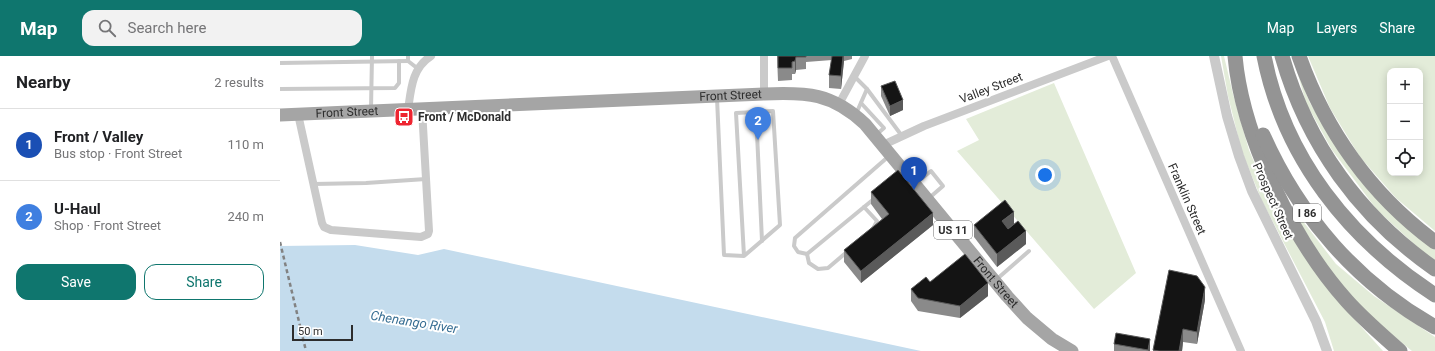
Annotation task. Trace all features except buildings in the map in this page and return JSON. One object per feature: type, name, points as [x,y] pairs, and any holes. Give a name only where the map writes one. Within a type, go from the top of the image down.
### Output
[{"type":"highway","name":"I 86","points":[[1237,56],[1249,98],[1263,134],[1283,177],[1308,215],[1326,238],[1359,272],[1395,302],[1435,327]]},
{"type":"highway","points":[[1237,56],[1240,91],[1256,142],[1274,187],[1296,228],[1313,256],[1341,295],[1361,316],[1400,351]]},
{"type":"highway","points":[[1264,56],[1272,90],[1286,126],[1304,161],[1326,196],[1349,224],[1374,249],[1401,271],[1435,295]]},
{"type":"highway","points":[[1282,56],[1296,98],[1310,130],[1339,176],[1363,206],[1387,232],[1435,270]]},
{"type":"highway","points":[[1299,56],[1322,111],[1348,154],[1362,172],[1394,206],[1435,242]]},
{"type":"main road","name":"Front Street","points":[[280,115],[764,94],[803,93],[823,98],[858,109],[883,141],[903,175],[915,183],[1027,318],[1052,339],[1072,351]]},
{"type":"street","points":[[408,110],[413,80],[417,68],[424,60],[431,56]]},
{"type":"street","points":[[764,56],[764,94]]},
{"type":"street","points":[[839,104],[864,56]]},
{"type":"street","name":"Valley Street","points":[[883,141],[902,136],[924,126],[1108,56]]},
{"type":"street","name":"Franklin Street","points":[[1112,56],[1241,351]]},
{"type":"street","name":"Prospect Street","points":[[1214,56],[1227,116],[1239,156],[1252,191],[1316,321],[1327,351]]},
{"type":"street","points":[[298,114],[324,227],[331,230],[422,237],[428,234],[429,231],[422,109]]},
{"type":"lane","points":[[371,111],[372,56]]},
{"type":"lane","points":[[280,63],[399,61],[408,58],[417,68]]},
{"type":"lane","points":[[280,89],[394,88],[399,84],[399,61]]},
{"type":"lane","points":[[854,76],[868,89],[902,136]]},
{"type":"lane","points":[[858,109],[868,89]]},
{"type":"lane","points":[[717,96],[724,255],[744,256],[780,225],[773,111],[736,113],[744,256]]},
{"type":"lane","points":[[756,112],[762,241]]},
{"type":"lane","points":[[807,254],[798,252],[794,246],[795,238],[883,141],[891,122]]},
{"type":"lane","points":[[915,183],[931,171],[942,186],[928,199]]},
{"type":"lane","points":[[314,184],[366,183],[426,179]]},
{"type":"lane","points":[[807,254],[876,197]]},
{"type":"lane","points":[[864,207],[876,221],[873,229],[868,234]]},
{"type":"lane","points":[[807,254],[809,263],[818,268],[828,268],[851,248]]},
{"type":"lane","points":[[995,281],[1029,251]]},
{"type":"green space","points":[[1221,56],[1224,56],[1249,150],[1269,197],[1294,240],[1330,292],[1383,351],[1334,351],[1325,322],[1262,201],[1242,152],[1228,96]]},
{"type":"green space","points":[[1308,56],[1435,56],[1435,231],[1396,198],[1360,157],[1330,108]]},
{"type":"green space","points":[[1297,71],[1310,103],[1336,146],[1435,250],[1435,260],[1425,254],[1377,210],[1332,150],[1306,103]]},
{"type":"green space","points":[[1054,83],[1136,273],[1094,309],[957,151],[979,140],[966,119]]},
{"type":"green space","points":[[1292,209],[1336,264],[1374,296],[1435,337],[1435,351],[1412,351],[1357,306],[1339,287]]},
{"type":"water","name":"Chenango River","points":[[355,245],[418,255],[444,249],[921,351],[280,351],[280,246]]},
{"type":"railway","points":[[280,242],[306,351]]},
{"type":"place","name":"Front / McDonald","points":[[404,117]]},
{"type":"place","name":"U-Haul","points":[[758,140]]},
{"type":"place","name":"Front / Valley","points":[[914,190]]}]
